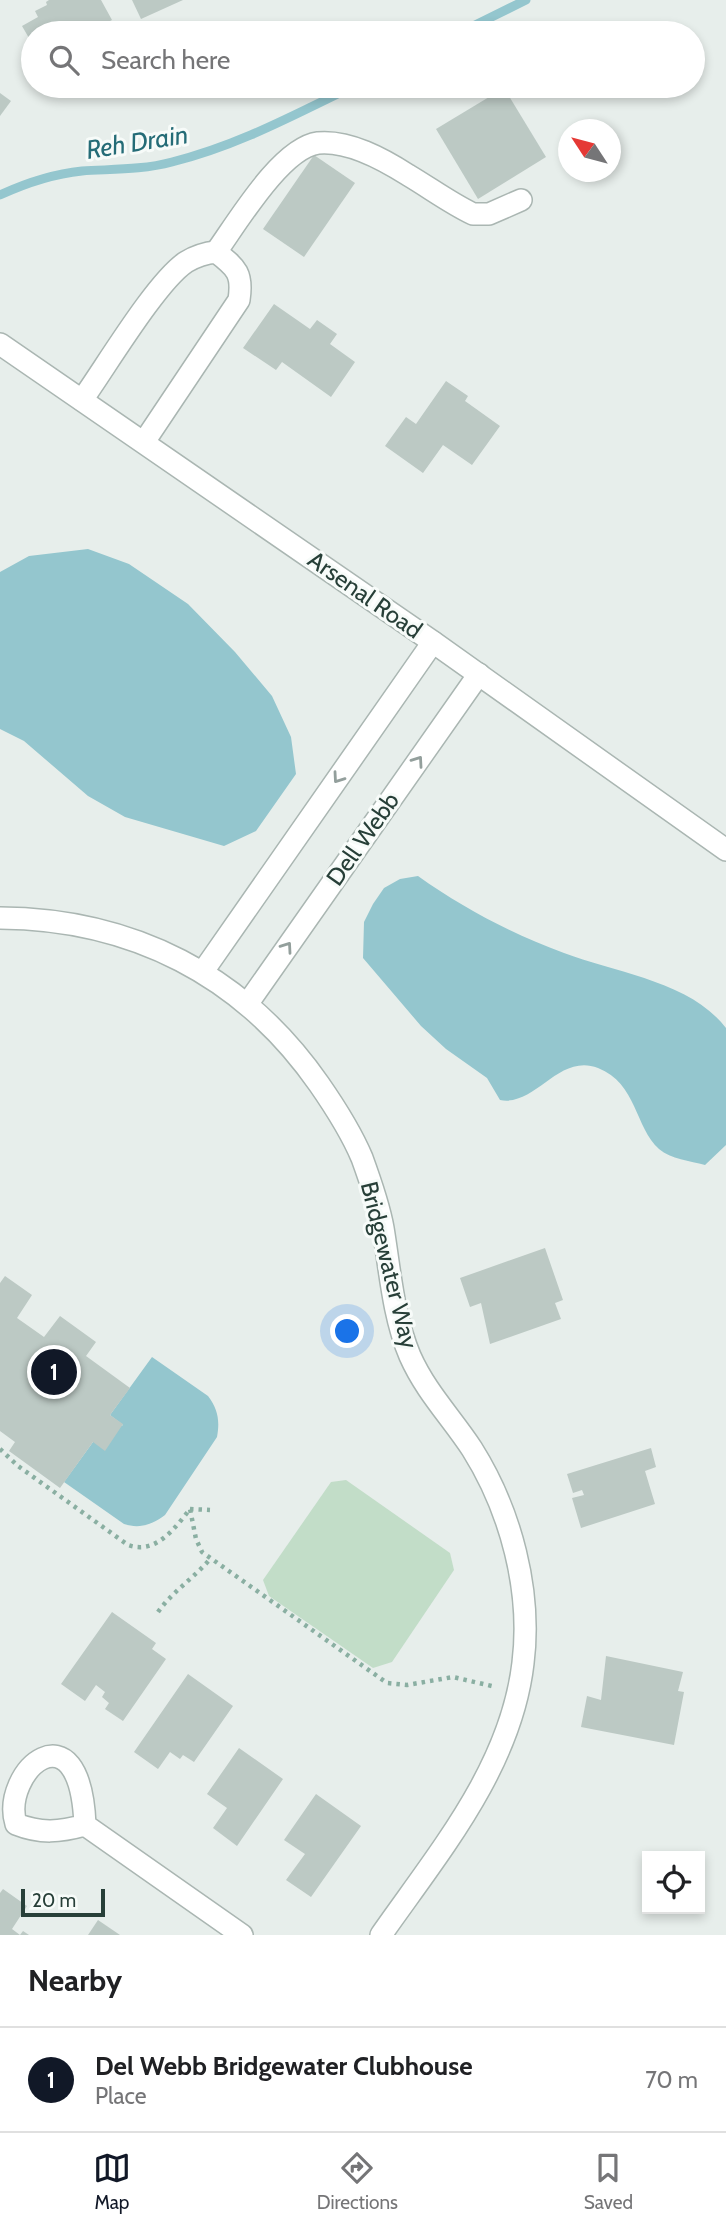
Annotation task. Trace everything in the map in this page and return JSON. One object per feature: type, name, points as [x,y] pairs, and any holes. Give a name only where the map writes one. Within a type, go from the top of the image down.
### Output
[{"type":"street","points":[[216,252],[273,174],[296,153],[315,143],[333,143],[369,153],[473,214],[489,214],[521,200]]},
{"type":"street","points":[[82,400],[136,322],[184,263],[203,253],[216,252],[234,265],[242,282],[239,300],[144,442]]},
{"type":"street","name":"Arsenal Road","points":[[0,344],[479,674],[726,850]]},
{"type":"street","points":[[204,971],[433,642]]},
{"type":"street","name":"Dell Webb","points":[[248,1003],[479,674]]},
{"type":"street","name":"Bridgewater Way","points":[[0,918],[34,919],[90,927],[147,945],[204,971],[248,1003],[301,1059],[351,1135],[362,1158],[383,1226],[395,1304],[410,1355],[436,1405],[471,1448],[506,1522],[520,1576],[525,1638],[518,1694],[485,1782],[381,1935]]},
{"type":"street","points":[[85,1825],[242,1935]]},
{"type":"path","points":[[0,1449],[18,1466],[128,1545],[138,1548],[159,1542],[190,1509],[210,1510]]},
{"type":"path","points":[[190,1509],[196,1539],[202,1552],[387,1683],[407,1685],[453,1677],[518,1694]]},
{"type":"path","points":[[158,1612],[169,1597],[191,1581],[211,1558]]},
{"type":"green space","points":[[346,1480],[450,1553],[454,1570],[392,1662],[373,1668],[269,1596],[263,1580],[331,1482]]},
{"type":"water","points":[[88,549],[129,564],[188,604],[235,652],[272,696],[291,737],[296,774],[256,831],[224,846],[125,817],[88,796],[24,741],[0,729],[0,572],[29,556]]},
{"type":"water","points":[[418,876],[452,899],[507,929],[564,953],[651,980],[693,999],[711,1012],[726,1028],[726,1145],[705,1165],[669,1155],[651,1140],[621,1084],[598,1068],[584,1065],[559,1073],[525,1096],[500,1100],[487,1078],[446,1049],[421,1026],[363,958],[364,922],[373,904],[384,888],[400,879]]},
{"type":"water","points":[[152,1357],[208,1396],[216,1410],[218,1431],[217,1437],[165,1515],[150,1524],[135,1526],[124,1524],[64,1482],[93,1442],[123,1425],[110,1415]]},
{"type":"building","points":[[101,0],[112,20],[31,21],[38,17],[35,11],[47,5],[46,2]]},
{"type":"building","points":[[132,0],[183,0],[141,19]]},
{"type":"building","points":[[0,93],[11,101],[0,116]]},
{"type":"building","points":[[487,98],[510,98],[546,157],[478,199],[436,129]]},
{"type":"building","points":[[314,155],[355,183],[304,257],[263,229]]},
{"type":"building","points":[[274,304],[310,329],[317,320],[337,334],[330,344],[355,362],[331,397],[282,362],[276,370],[243,348]]},
{"type":"building","points":[[446,381],[468,396],[465,401],[500,426],[472,465],[443,445],[423,473],[385,446],[406,417],[416,424]]},
{"type":"building","points":[[545,1248],[563,1300],[555,1303],[561,1319],[490,1344],[481,1303],[470,1307],[460,1278]]},
{"type":"building","points":[[5,1276],[32,1295],[17,1318],[44,1337],[60,1316],[96,1342],[86,1356],[130,1388],[110,1415],[123,1424],[105,1451],[93,1442],[60,1488],[9,1451],[15,1442],[0,1431],[0,1283]]},
{"type":"building","points":[[651,1448],[656,1467],[645,1471],[655,1504],[581,1528],[572,1498],[584,1495],[582,1490],[573,1493],[567,1474]]},
{"type":"building","points":[[112,1612],[156,1643],[152,1649],[166,1659],[123,1721],[105,1709],[109,1703],[102,1697],[105,1692],[96,1685],[85,1701],[61,1684]]},
{"type":"building","points":[[606,1656],[683,1672],[678,1691],[684,1692],[674,1745],[581,1727],[587,1696],[601,1700]]},
{"type":"building","points":[[188,1674],[233,1706],[194,1762],[183,1755],[180,1759],[170,1752],[158,1769],[134,1752]]},
{"type":"building","points":[[239,1748],[283,1779],[237,1846],[213,1828],[227,1808],[207,1794]]},
{"type":"building","points":[[316,1794],[361,1826],[311,1897],[286,1880],[305,1854],[284,1840]]},
{"type":"building","points":[[3,1889],[27,1906],[12,1929],[20,1935],[0,1935],[0,1893]]},
{"type":"building","points":[[98,1920],[120,1935],[88,1935]]},
{"type":"waterway","name":"Reh Drain","points":[[483,21],[526,0]]},
{"type":"waterway","name":"Reh Drain","points":[[0,195],[61,174],[149,166],[196,155],[265,129],[329,98]]},
{"type":"place","name":"Del Webb Bridgewater Clubhouse","points":[[54,1372]]}]
